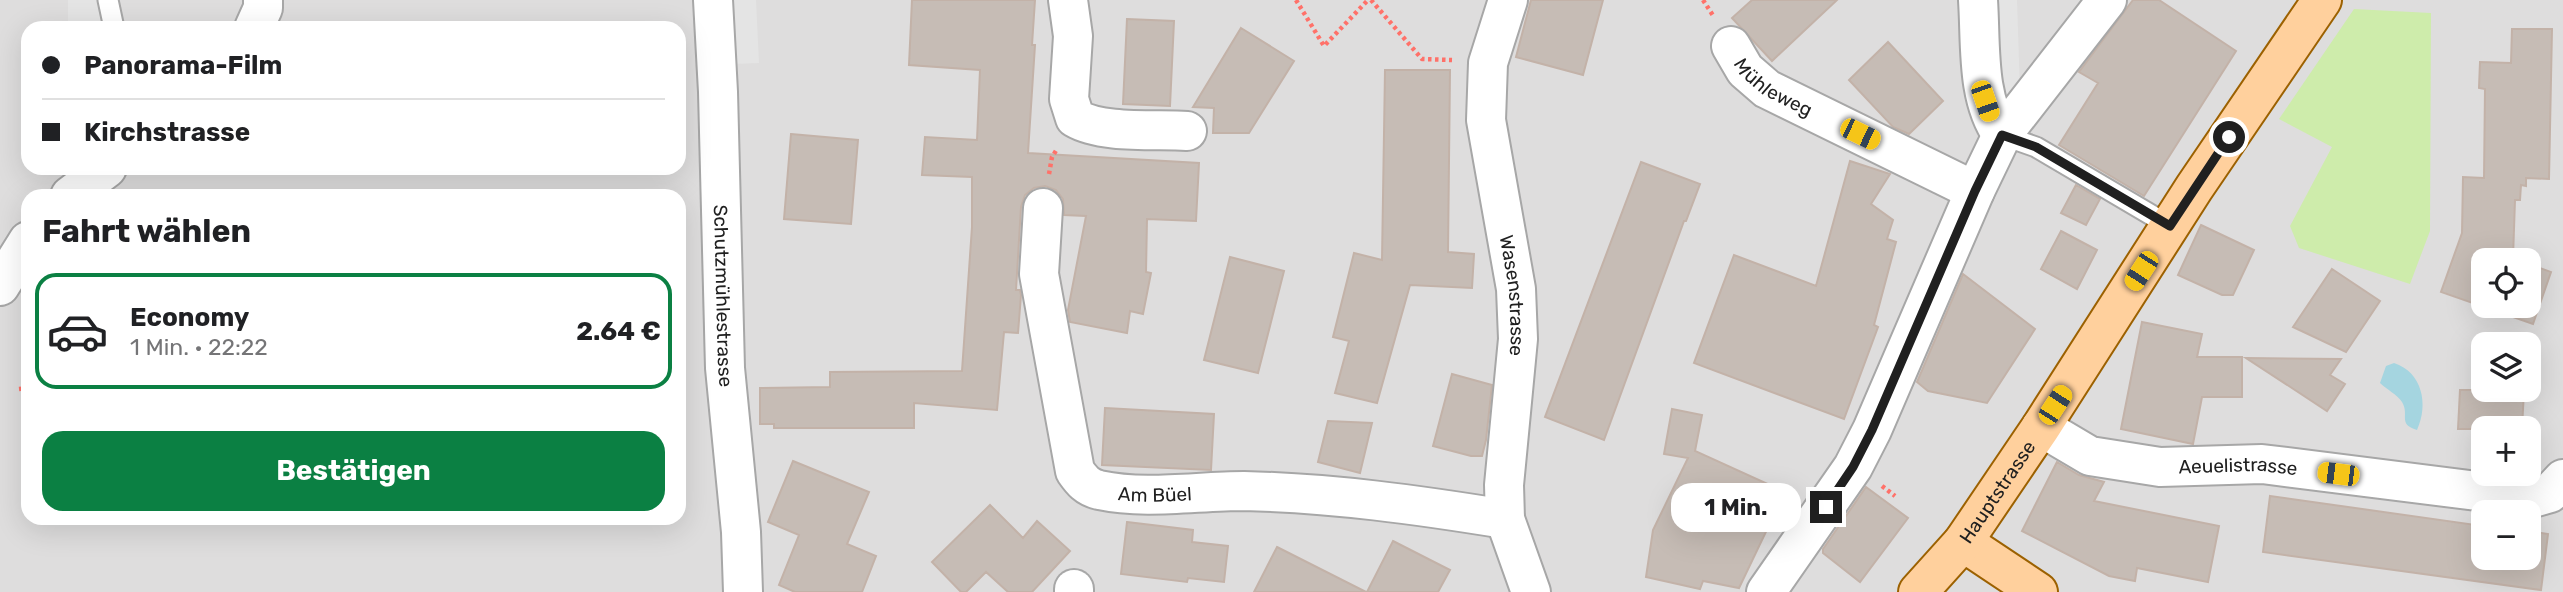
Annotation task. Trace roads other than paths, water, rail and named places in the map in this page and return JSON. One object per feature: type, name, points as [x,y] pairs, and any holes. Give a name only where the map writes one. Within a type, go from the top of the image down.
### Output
[{"type":"main road","name":"Hauptstrasse","points":[[1919,592],[1963,542],[2041,427],[2194,188],[2322,0]]},
{"type":"main road","points":[[1963,542],[2038,592]]},
{"type":"street","points":[[257,21],[263,8],[263,0]]},
{"type":"street","name":"Schutzmühlestrasse","points":[[713,0],[725,368],[741,531],[743,592]]},
{"type":"street","points":[[1068,0],[1073,36],[1069,99],[1075,118],[1084,124],[1099,127],[1187,131]]},
{"type":"street","name":"Wasenstrasse","points":[[1508,0],[1488,63],[1486,120],[1516,289],[1518,339],[1506,447],[1505,519],[1531,592]]},
{"type":"street","points":[[1978,0],[1985,101],[1992,121],[2002,135]]},
{"type":"street","points":[[1766,592],[1853,467],[1872,430],[1975,191],[2002,135],[2107,0]]},
{"type":"street","name":"Mühleweg","points":[[1731,46],[1745,70],[1767,89],[1975,191]]},
{"type":"street","points":[[79,189],[98,175]]},
{"type":"street","name":"Am Büel","points":[[1043,208],[1039,274],[1075,471],[1083,484],[1096,490],[1154,494],[1243,491],[1366,498],[1505,519]]},
{"type":"street","points":[[0,286],[21,251]]},
{"type":"street","name":"Aeuelistrasse","points":[[2041,427],[2090,457],[2160,467],[2262,464],[2533,498],[2550,493],[2563,480]]},
{"type":"lane","points":[[108,0],[112,21]]},
{"type":"lane","points":[[2002,135],[2036,147],[2170,226]]},
{"type":"water","points":[[2394,363],[2404,367],[2417,381],[2422,410],[2417,430],[2407,425],[2400,399],[2380,383],[2386,366]]}]
